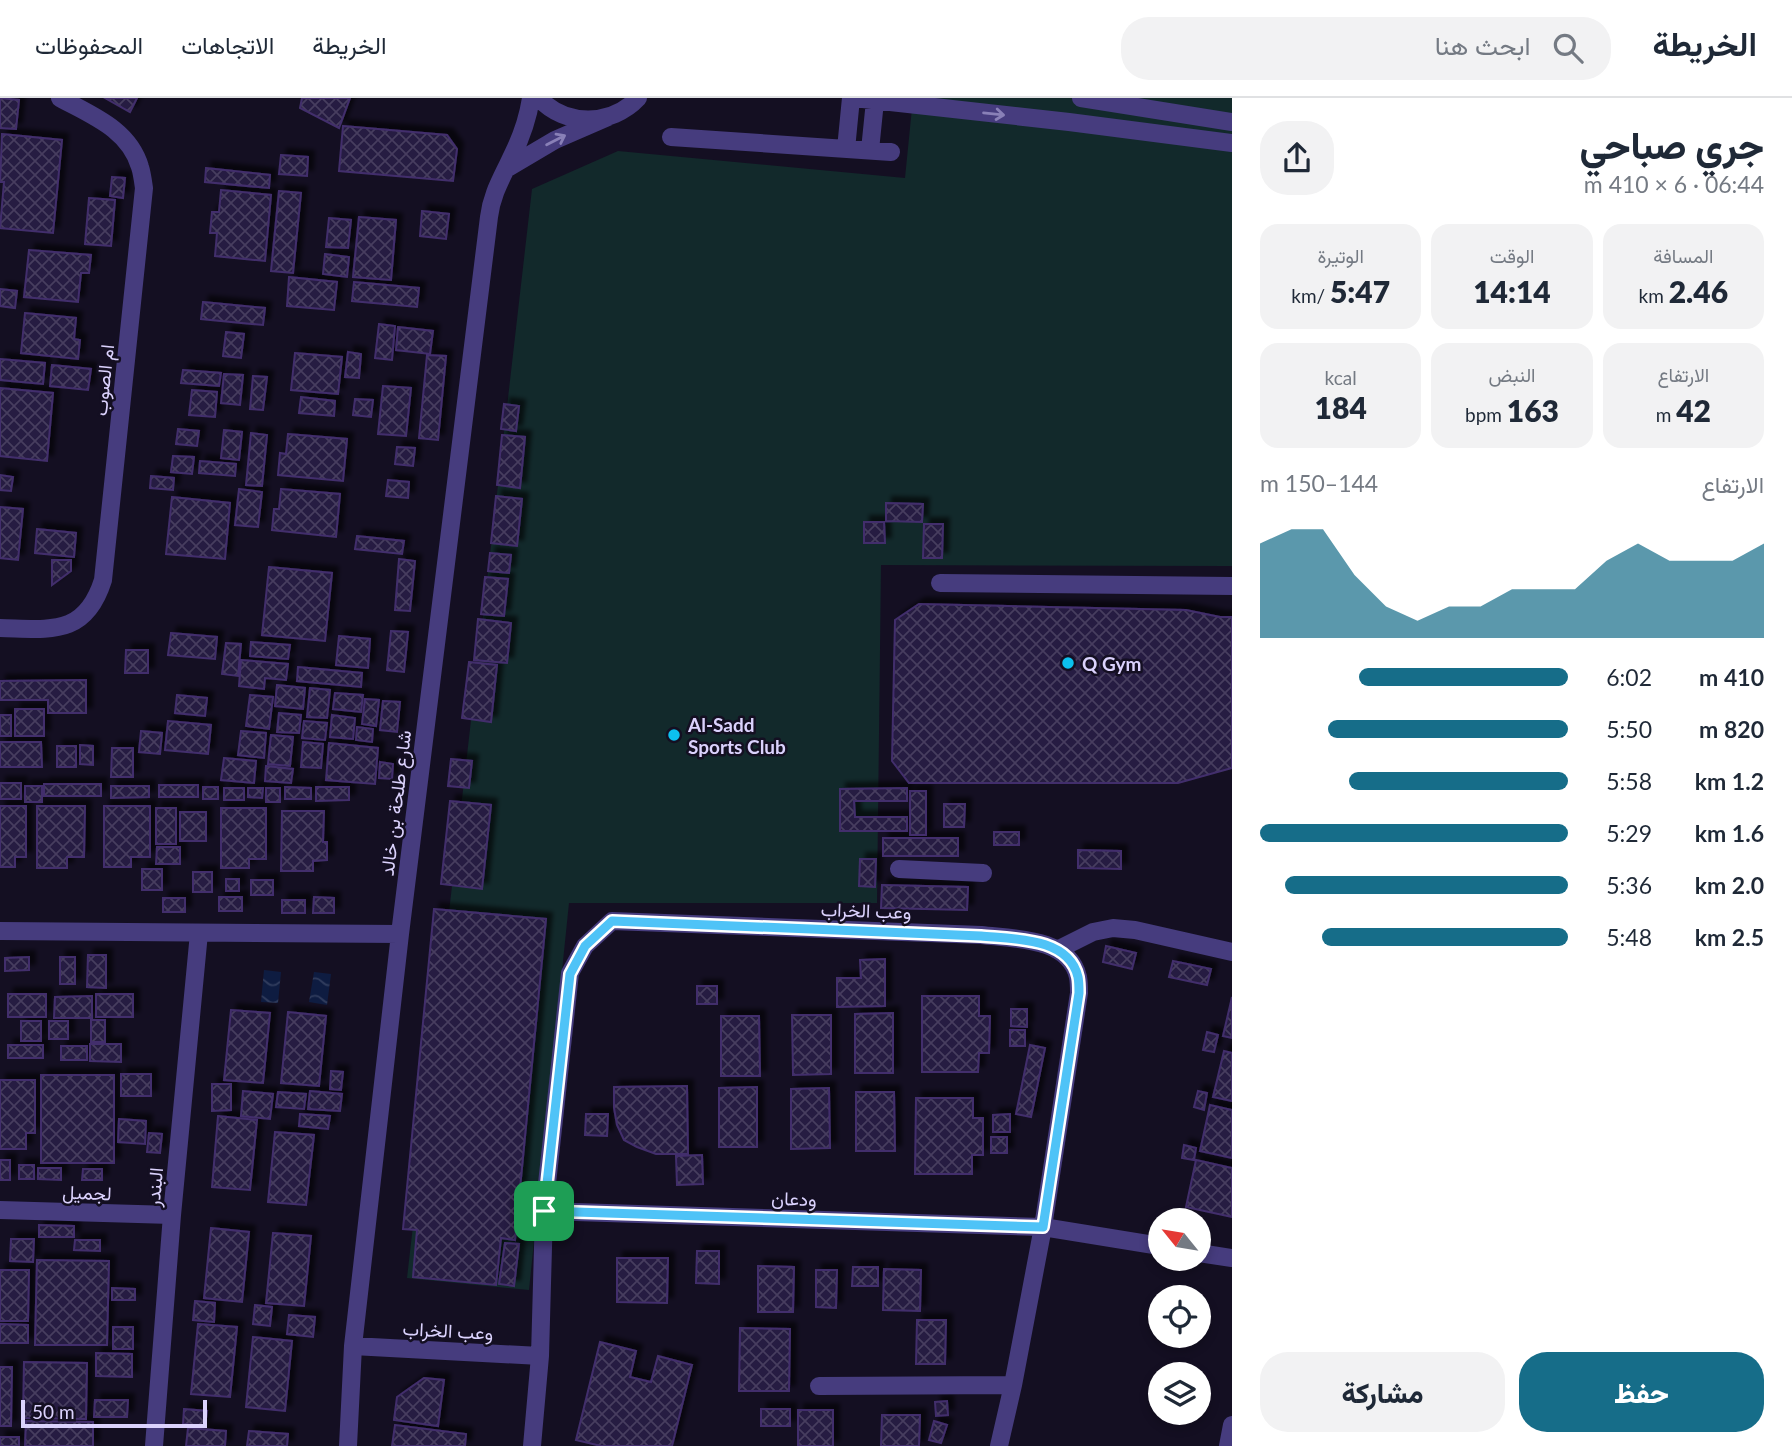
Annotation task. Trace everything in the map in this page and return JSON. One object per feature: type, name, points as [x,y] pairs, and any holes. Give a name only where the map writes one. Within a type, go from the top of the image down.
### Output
[{"type":"street","name":"ام الصوب","points":[[0,628],[54,629],[70,624],[85,614],[97,599],[103,580],[144,188],[140,166],[131,146],[116,129],[60,98]]},
{"type":"street","name":"شارع طلحة بن خالد","points":[[348,1446],[354,1346],[400,934],[491,203],[523,131],[531,98]]},
{"type":"street","points":[[539,98],[558,112],[574,118],[591,120],[608,117]]},
{"type":"street","points":[[506,169],[555,140],[621,112],[636,101],[656,98]]},
{"type":"street","points":[[846,149],[852,98],[1232,143]]},
{"type":"street","points":[[1069,122],[1070,98]]},
{"type":"street","points":[[1098,126],[1093,99],[1232,122]]},
{"type":"street","points":[[870,150],[875,101]]},
{"type":"street","points":[[671,137],[891,152]]},
{"type":"street","points":[[940,583],[1232,586]]},
{"type":"street","points":[[899,869],[983,873]]},
{"type":"street","name":"وعب الخراب","points":[[532,1446],[540,1356],[544,1211],[570,974],[585,946],[612,921],[981,936],[1040,942],[1057,950]]},
{"type":"street","points":[[999,1446],[1043,1227],[1079,993],[1078,975],[1070,961],[1057,950],[1093,932],[1113,928],[1135,930],[1232,952]]},
{"type":"street","points":[[0,931],[400,934]]},
{"type":"street","name":"البندر","points":[[154,1446],[172,1215],[199,933]]},
{"type":"street","name":"لجميل","points":[[0,1210],[172,1215]]},
{"type":"street","name":"ودعان","points":[[544,1211],[1043,1227],[1148,1244]]},
{"type":"street","points":[[1211,1255],[1232,1258]]},
{"type":"street","name":"وعب الخراب","points":[[354,1346],[540,1356]]},
{"type":"street","points":[[819,1386],[1013,1385]]},
{"type":"street","points":[[1228,1446],[1232,1425]]},
{"type":"green space","name":"Al-Sadd Sports Club","points":[[913,98],[1232,98],[1232,566],[881,565],[877,903],[569,903],[529,1290],[407,1278],[532,189],[618,151],[905,178]]},
{"type":"water","points":[[264,970],[281,972],[278,1003],[261,1002]]},
{"type":"water","points":[[314,972],[331,974],[327,1005],[309,1002]]},
{"type":"building","points":[[0,98],[19,100],[16,129],[0,128]]},
{"type":"building","points":[[105,98],[137,98],[130,112]]},
{"type":"building","points":[[302,98],[350,98],[339,128],[300,108]]},
{"type":"building","points":[[343,126],[447,135],[457,149],[453,181],[339,171]]},
{"type":"building","points":[[2,134],[62,140],[53,233],[0,228],[4,182],[0,182]]},
{"type":"building","points":[[281,155],[308,157],[307,176],[279,174]]},
{"type":"building","points":[[206,168],[270,175],[269,188],[205,182]]},
{"type":"building","points":[[112,177],[125,178],[123,198],[110,196]]},
{"type":"building","points":[[221,190],[271,195],[265,261],[215,256],[217,233],[210,233],[212,212],[219,212]]},
{"type":"building","points":[[279,191],[301,193],[293,273],[271,271]]},
{"type":"building","points":[[89,198],[115,200],[111,246],[85,244]]},
{"type":"building","points":[[422,211],[449,214],[446,239],[420,236]]},
{"type":"building","points":[[359,217],[396,220],[391,280],[353,277]]},
{"type":"building","points":[[329,218],[351,220],[348,248],[326,247]]},
{"type":"building","points":[[29,250],[91,255],[89,273],[81,273],[78,302],[24,297]]},
{"type":"building","points":[[325,254],[349,257],[347,277],[323,274]]},
{"type":"building","points":[[289,277],[337,282],[334,310],[287,306]]},
{"type":"building","points":[[354,282],[419,288],[417,307],[352,301]]},
{"type":"building","points":[[0,289],[17,291],[15,308],[0,306]]},
{"type":"building","points":[[203,302],[265,308],[263,325],[201,319]]},
{"type":"building","points":[[25,313],[76,318],[74,339],[80,340],[78,359],[21,353]]},
{"type":"building","points":[[379,324],[395,326],[392,360],[375,358]]},
{"type":"building","points":[[398,327],[433,331],[430,354],[396,350]]},
{"type":"building","points":[[226,332],[244,334],[241,358],[223,356]]},
{"type":"building","points":[[348,352],[361,354],[359,378],[345,377]]},
{"type":"building","points":[[295,353],[342,357],[338,394],[291,390]]},
{"type":"building","points":[[427,355],[446,356],[438,440],[419,438]]},
{"type":"building","points":[[0,359],[45,363],[43,384],[0,380]]},
{"type":"building","points":[[52,365],[91,369],[88,390],[50,386]]},
{"type":"building","points":[[183,370],[221,373],[219,386],[181,383]]},
{"type":"building","points":[[224,374],[243,375],[240,405],[221,403]]},
{"type":"building","points":[[253,376],[267,377],[263,410],[250,409]]},
{"type":"building","points":[[383,386],[411,388],[406,436],[378,434]]},
{"type":"building","points":[[0,388],[53,393],[47,461],[0,456]]},
{"type":"building","points":[[192,390],[217,392],[215,417],[189,415]]},
{"type":"building","points":[[301,397],[335,401],[334,416],[299,413]]},
{"type":"building","points":[[355,399],[373,400],[371,417],[353,415]]},
{"type":"building","points":[[504,404],[519,406],[516,431],[501,429]]},
{"type":"building","points":[[178,429],[199,431],[197,446],[176,444]]},
{"type":"building","points":[[224,430],[242,432],[239,460],[221,458]]},
{"type":"building","points":[[251,433],[267,435],[262,486],[246,485]]},
{"type":"building","points":[[288,434],[347,439],[343,481],[278,475],[280,453],[286,454]]},
{"type":"building","points":[[502,435],[525,437],[520,488],[497,485]]},
{"type":"building","points":[[397,447],[415,448],[413,466],[395,464]]},
{"type":"building","points":[[173,456],[194,457],[192,474],[171,472]]},
{"type":"building","points":[[200,461],[236,464],[235,476],[199,473]]},
{"type":"building","points":[[0,475],[13,477],[11,491],[0,490]]},
{"type":"building","points":[[151,476],[174,478],[173,490],[150,488]]},
{"type":"building","points":[[388,480],[409,482],[408,498],[386,496]]},
{"type":"building","points":[[239,489],[262,492],[258,527],[235,525]]},
{"type":"building","points":[[281,489],[340,494],[336,537],[272,530],[274,509],[279,509]]},
{"type":"building","points":[[496,496],[522,499],[517,546],[491,543]]},
{"type":"building","points":[[172,497],[230,503],[225,559],[166,554]]},
{"type":"building","points":[[886,503],[923,504],[922,522],[886,521]]},
{"type":"building","points":[[0,507],[23,509],[18,560],[0,558]]},
{"type":"building","points":[[864,522],[884,522],[885,543],[864,543]]},
{"type":"building","points":[[924,524],[943,524],[942,558],[923,558]]},
{"type":"building","points":[[37,529],[76,533],[74,557],[35,553]]},
{"type":"building","points":[[357,536],[404,541],[402,554],[355,549]]},
{"type":"building","points":[[490,553],[511,555],[509,573],[488,571]]},
{"type":"building","points":[[399,559],[415,561],[410,611],[395,610]]},
{"type":"building","points":[[52,560],[71,560],[71,571],[52,585]]},
{"type":"building","points":[[269,567],[332,573],[325,641],[262,635]]},
{"type":"building","points":[[485,577],[508,579],[504,616],[481,614]]},
{"type":"building","points":[[919,604],[1186,610],[1232,617],[1232,768],[1178,783],[909,783],[892,761],[895,620]]},
{"type":"building","points":[[478,619],[511,623],[507,663],[474,660]]},
{"type":"building","points":[[391,631],[408,632],[404,672],[387,670]]},
{"type":"building","points":[[171,633],[217,637],[215,659],[168,655]]},
{"type":"building","points":[[339,636],[370,639],[368,668],[336,665]]},
{"type":"building","points":[[251,642],[290,645],[288,659],[250,656]]},
{"type":"building","points":[[226,643],[241,644],[238,676],[222,674]]},
{"type":"building","points":[[126,650],[148,650],[148,673],[125,673]]},
{"type":"building","points":[[241,660],[288,664],[286,680],[265,678],[264,689],[239,686]]},
{"type":"building","points":[[469,662],[497,665],[491,722],[462,718]]},
{"type":"building","points":[[298,667],[362,673],[361,687],[297,681]]},
{"type":"building","points":[[86,680],[86,713],[48,713],[48,700],[0,700],[0,681]]},
{"type":"building","points":[[277,685],[305,688],[303,709],[275,706]]},
{"type":"building","points":[[310,688],[330,690],[327,718],[307,717]]},
{"type":"building","points":[[335,693],[363,695],[361,712],[333,709]]},
{"type":"building","points":[[177,695],[207,698],[205,716],[175,713]]},
{"type":"building","points":[[250,695],[273,697],[269,729],[246,726]]},
{"type":"building","points":[[365,699],[379,700],[376,726],[362,724]]},
{"type":"building","points":[[383,701],[400,702],[397,732],[380,730]]},
{"type":"building","points":[[15,709],[44,709],[44,736],[15,736]]},
{"type":"building","points":[[279,713],[301,715],[299,733],[277,732]]},
{"type":"building","points":[[0,715],[11,715],[11,736],[0,736]]},
{"type":"building","points":[[332,715],[355,718],[353,739],[330,737]]},
{"type":"building","points":[[168,721],[211,725],[208,754],[165,750]]},
{"type":"building","points":[[304,721],[327,723],[325,740],[302,738]]},
{"type":"building","points":[[357,727],[373,729],[372,742],[356,740]]},
{"type":"building","points":[[141,731],[162,733],[160,754],[139,752]]},
{"type":"building","points":[[241,731],[266,733],[264,758],[238,755]]},
{"type":"building","points":[[271,735],[293,737],[290,766],[268,764]]},
{"type":"building","points":[[0,742],[41,742],[42,767],[0,767]]},
{"type":"building","points":[[303,742],[323,744],[321,768],[301,767]]},
{"type":"building","points":[[329,743],[378,748],[375,784],[326,780]]},
{"type":"building","points":[[80,745],[93,746],[93,765],[80,764]]},
{"type":"building","points":[[57,746],[76,746],[76,767],[57,767]]},
{"type":"building","points":[[112,748],[133,748],[133,777],[111,777]]},
{"type":"building","points":[[224,758],[256,761],[254,783],[221,780]]},
{"type":"building","points":[[451,759],[472,761],[469,788],[448,786]]},
{"type":"building","points":[[380,762],[393,764],[392,779],[379,778]]},
{"type":"building","points":[[266,766],[293,769],[291,783],[265,781]]},
{"type":"building","points":[[0,783],[21,783],[21,799],[0,799]]},
{"type":"building","points":[[44,784],[101,784],[101,796],[44,796]]},
{"type":"building","points":[[159,785],[198,785],[198,797],[159,797]]},
{"type":"building","points":[[25,786],[42,786],[42,802],[25,802]]},
{"type":"building","points":[[111,786],[149,786],[149,797],[111,798]]},
{"type":"building","points":[[203,787],[218,787],[218,799],[203,799]]},
{"type":"building","points":[[285,787],[311,788],[311,799],[285,799]]},
{"type":"building","points":[[316,787],[349,787],[349,800],[316,801]]},
{"type":"building","points":[[224,788],[244,788],[244,800],[224,800]]},
{"type":"building","points":[[248,788],[263,788],[262,798],[248,797]]},
{"type":"building","points":[[266,788],[280,788],[280,802],[266,802]]},
{"type":"building","points":[[907,788],[907,801],[854,801],[855,817],[907,817],[907,831],[840,831],[840,789]]},
{"type":"building","points":[[910,791],[926,791],[926,835],[910,835]]},
{"type":"building","points":[[450,801],[491,805],[482,889],[441,884]]},
{"type":"building","points":[[944,804],[965,804],[964,827],[944,827]]},
{"type":"building","points":[[0,806],[26,806],[26,857],[15,857],[15,867],[0,867]]},
{"type":"building","points":[[37,806],[85,806],[84,857],[67,857],[67,868],[37,868]]},
{"type":"building","points":[[104,806],[150,806],[150,857],[131,857],[131,867],[104,867]]},
{"type":"building","points":[[156,808],[176,808],[176,844],[156,844]]},
{"type":"building","points":[[221,808],[266,808],[266,859],[249,859],[249,868],[221,868]]},
{"type":"building","points":[[282,811],[324,811],[323,842],[327,842],[327,860],[313,861],[313,871],[281,871]]},
{"type":"building","points":[[180,812],[206,812],[206,841],[180,841]]},
{"type":"building","points":[[994,832],[1019,832],[1019,845],[994,845]]},
{"type":"building","points":[[883,838],[958,838],[958,856],[883,856]]},
{"type":"building","points":[[157,847],[180,847],[180,864],[156,864]]},
{"type":"building","points":[[1078,850],[1121,851],[1121,869],[1078,868]]},
{"type":"building","points":[[860,859],[876,859],[875,887],[859,886]]},
{"type":"building","points":[[142,869],[162,869],[162,890],[142,890]]},
{"type":"building","points":[[193,872],[212,872],[212,892],[193,892]]},
{"type":"building","points":[[226,879],[239,879],[239,891],[226,891]]},
{"type":"building","points":[[251,880],[273,880],[273,895],[251,895]]},
{"type":"building","points":[[882,885],[968,887],[967,910],[881,908]]},
{"type":"building","points":[[219,897],[242,897],[242,911],[219,911]]},
{"type":"building","points":[[314,897],[334,898],[334,913],[313,913]]},
{"type":"building","points":[[163,898],[185,898],[185,912],[163,912]]},
{"type":"building","points":[[282,900],[305,900],[305,913],[282,913]]},
{"type":"building","points":[[434,909],[546,919],[515,1240],[501,1238],[496,1285],[413,1277],[417,1230],[403,1229]]},
{"type":"building","points":[[1106,946],[1136,953],[1132,969],[1103,962]]},
{"type":"building","points":[[88,955],[106,955],[106,988],[87,987]]},
{"type":"building","points":[[29,957],[29,970],[5,971],[5,958]]},
{"type":"building","points":[[60,957],[75,957],[75,984],[60,984]]},
{"type":"building","points":[[885,959],[885,1006],[837,1007],[837,978],[861,978],[860,960]]},
{"type":"building","points":[[1173,961],[1211,969],[1207,985],[1169,977]]},
{"type":"building","points":[[697,986],[717,986],[717,1004],[697,1004]]},
{"type":"building","points":[[8,994],[46,994],[46,1017],[8,1017]]},
{"type":"building","points":[[96,994],[133,994],[133,1017],[96,1017]]},
{"type":"building","points":[[92,996],[92,1018],[54,1018],[55,997]]},
{"type":"building","points":[[922,996],[979,996],[979,1016],[990,1016],[989,1053],[979,1053],[978,1072],[922,1072]]},
{"type":"building","points":[[1232,997],[1232,1038],[1223,1036]]},
{"type":"building","points":[[1011,1009],[1027,1009],[1027,1027],[1011,1026]]},
{"type":"building","points":[[231,1010],[270,1013],[263,1083],[224,1080]]},
{"type":"building","points":[[288,1012],[326,1016],[319,1086],[281,1083]]},
{"type":"building","points":[[893,1013],[893,1073],[855,1073],[855,1014]]},
{"type":"building","points":[[792,1015],[831,1015],[831,1074],[793,1075]]},
{"type":"building","points":[[721,1016],[759,1016],[760,1076],[721,1076]]},
{"type":"building","points":[[91,1020],[105,1020],[105,1042],[91,1042]]},
{"type":"building","points":[[21,1021],[41,1021],[41,1041],[21,1041]]},
{"type":"building","points":[[49,1021],[68,1021],[68,1039],[49,1039]]},
{"type":"building","points":[[1010,1030],[1025,1030],[1025,1046],[1010,1046]]},
{"type":"building","points":[[1207,1032],[1218,1035],[1214,1052],[1203,1050]]},
{"type":"building","points":[[90,1044],[121,1044],[121,1062],[90,1061]]},
{"type":"building","points":[[8,1045],[43,1045],[43,1058],[8,1058]]},
{"type":"building","points":[[1030,1045],[1045,1048],[1031,1117],[1016,1114]]},
{"type":"building","points":[[61,1046],[87,1046],[87,1060],[61,1060]]},
{"type":"building","points":[[1224,1051],[1232,1053],[1232,1101],[1213,1097]]},
{"type":"building","points":[[331,1071],[343,1072],[341,1090],[330,1089]]},
{"type":"building","points":[[121,1074],[151,1074],[151,1096],[121,1096]]},
{"type":"building","points":[[41,1075],[114,1075],[114,1163],[41,1163]]},
{"type":"building","points":[[0,1080],[35,1080],[35,1133],[26,1133],[26,1149],[0,1149]]},
{"type":"building","points":[[212,1084],[231,1084],[231,1110],[212,1111]]},
{"type":"building","points":[[687,1086],[688,1154],[656,1154],[624,1140],[617,1125],[614,1087]]},
{"type":"building","points":[[757,1087],[757,1147],[719,1147],[719,1088]]},
{"type":"building","points":[[829,1088],[830,1148],[791,1149],[791,1089]]},
{"type":"building","points":[[243,1091],[273,1094],[270,1119],[241,1116]]},
{"type":"building","points":[[310,1091],[342,1094],[340,1111],[308,1109]]},
{"type":"building","points":[[1198,1091],[1207,1093],[1204,1110],[1194,1107]]},
{"type":"building","points":[[278,1092],[306,1094],[304,1109],[276,1107]]},
{"type":"building","points":[[856,1092],[894,1092],[895,1151],[856,1151]]},
{"type":"building","points":[[916,1098],[973,1098],[973,1118],[983,1118],[983,1155],[972,1155],[972,1174],[915,1174]]},
{"type":"building","points":[[1210,1105],[1232,1110],[1232,1158],[1200,1151]]},
{"type":"building","points":[[300,1114],[330,1116],[328,1129],[299,1126]]},
{"type":"building","points":[[586,1114],[608,1114],[607,1136],[585,1135]]},
{"type":"building","points":[[1010,1114],[1010,1132],[993,1132],[993,1115]]},
{"type":"building","points":[[218,1116],[257,1120],[250,1190],[212,1187]]},
{"type":"building","points":[[119,1119],[146,1121],[145,1144],[118,1142]]},
{"type":"building","points":[[275,1132],[314,1135],[306,1205],[268,1202]]},
{"type":"building","points":[[149,1133],[162,1134],[160,1153],[147,1152]]},
{"type":"building","points":[[991,1137],[1007,1137],[1007,1153],[991,1153]]},
{"type":"building","points":[[1184,1145],[1196,1148],[1194,1160],[1182,1158]]},
{"type":"building","points":[[702,1155],[703,1184],[677,1185],[676,1156]]},
{"type":"building","points":[[0,1160],[10,1160],[10,1180],[0,1180]]},
{"type":"building","points":[[1196,1160],[1232,1168],[1232,1217],[1211,1212],[1211,1208],[1186,1207]]},
{"type":"building","points":[[19,1165],[34,1165],[34,1179],[19,1179]]},
{"type":"building","points":[[38,1168],[61,1168],[61,1180],[38,1179]]},
{"type":"building","points":[[83,1169],[102,1169],[102,1180],[82,1180]]},
{"type":"building","points":[[39,1225],[74,1226],[74,1237],[39,1237]]},
{"type":"building","points":[[211,1228],[249,1232],[242,1302],[204,1298]]},
{"type":"building","points":[[273,1233],[311,1236],[304,1306],[266,1303]]},
{"type":"building","points":[[11,1239],[34,1239],[33,1262],[10,1261]]},
{"type":"building","points":[[75,1240],[100,1240],[100,1251],[74,1250]]},
{"type":"building","points":[[505,1243],[519,1244],[514,1286],[499,1284]]},
{"type":"building","points":[[697,1251],[719,1251],[719,1284],[696,1283]]},
{"type":"building","points":[[617,1258],[668,1258],[667,1303],[617,1302]]},
{"type":"building","points":[[37,1260],[109,1261],[107,1345],[35,1345]]},
{"type":"building","points":[[758,1266],[794,1267],[793,1312],[758,1312]]},
{"type":"building","points":[[853,1267],[878,1267],[878,1286],[852,1286]]},
{"type":"building","points":[[884,1269],[921,1270],[920,1311],[883,1310]]},
{"type":"building","points":[[0,1270],[29,1270],[28,1321],[0,1321]]},
{"type":"building","points":[[816,1270],[837,1270],[836,1308],[816,1307]]},
{"type":"building","points":[[112,1288],[135,1289],[135,1300],[112,1300]]},
{"type":"building","points":[[195,1301],[215,1303],[214,1322],[193,1320]]},
{"type":"building","points":[[255,1305],[272,1307],[270,1326],[253,1324]]},
{"type":"building","points":[[289,1315],[315,1317],[313,1337],[287,1334]]},
{"type":"building","points":[[917,1320],[946,1320],[945,1364],[916,1364]]},
{"type":"building","points":[[0,1324],[28,1325],[28,1343],[0,1343]]},
{"type":"building","points":[[198,1324],[237,1327],[230,1397],[191,1394]]},
{"type":"building","points":[[113,1327],[133,1327],[133,1349],[113,1349]]},
{"type":"building","points":[[740,1328],[790,1329],[789,1391],[739,1391]]},
{"type":"building","points":[[253,1337],[292,1341],[285,1411],[246,1407]]},
{"type":"building","points":[[600,1342],[636,1351],[630,1377],[651,1382],[658,1356],[692,1365],[672,1446],[601,1446],[576,1440]]},
{"type":"building","points":[[96,1353],[132,1354],[132,1377],[96,1376]]},
{"type":"building","points":[[24,1362],[87,1363],[86,1419],[23,1418]]},
{"type":"building","points":[[0,1367],[12,1367],[11,1426],[0,1426]]},
{"type":"building","points":[[424,1378],[444,1380],[438,1426],[394,1420],[397,1397]]},
{"type":"building","points":[[95,1400],[128,1400],[127,1417],[94,1417]]},
{"type":"building","points":[[947,1401],[948,1415],[936,1416],[935,1402]]},
{"type":"building","points":[[184,1409],[207,1411],[205,1426],[183,1424]]},
{"type":"building","points":[[761,1409],[790,1409],[790,1426],[761,1426]]},
{"type":"building","points":[[798,1410],[833,1410],[833,1446],[798,1446]]},
{"type":"building","points":[[882,1415],[920,1415],[919,1446],[881,1446]]},
{"type":"building","points":[[26,1421],[93,1422],[93,1446],[25,1446]]},
{"type":"building","points":[[934,1421],[947,1425],[941,1443],[929,1440]]},
{"type":"building","points":[[395,1425],[466,1434],[465,1446],[392,1446]]},
{"type":"building","points":[[188,1428],[226,1431],[225,1446],[186,1446]]},
{"type":"building","points":[[249,1431],[288,1434],[287,1446],[247,1446]]},
{"type":"building","points":[[0,1437],[19,1437],[19,1446],[0,1446]]},
{"type":"place","name":"Q Gym","points":[[1068,663]]},
{"type":"place","name":"Al-Sadd Sports Club","points":[[674,735]]},
{"type":"route","points":[[612,921],[981,936],[1040,942],[1057,950],[1070,961],[1078,975],[1079,993],[1043,1227],[544,1211],[570,974],[585,946],[612,921]]}]
